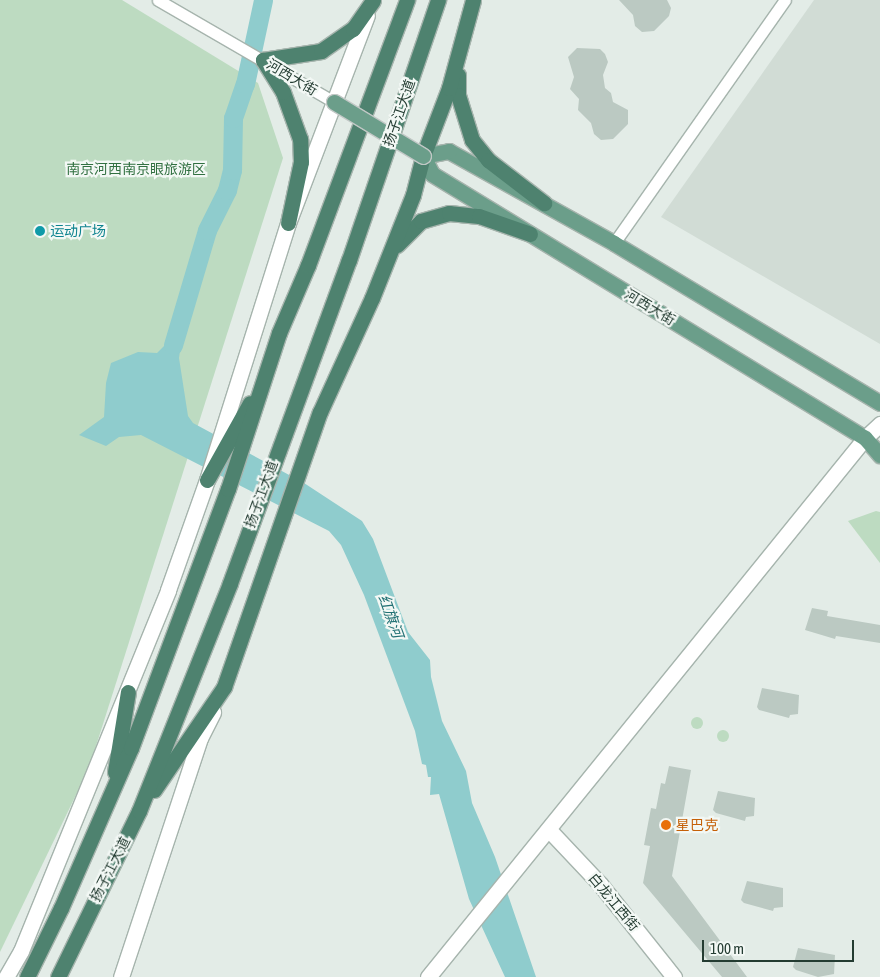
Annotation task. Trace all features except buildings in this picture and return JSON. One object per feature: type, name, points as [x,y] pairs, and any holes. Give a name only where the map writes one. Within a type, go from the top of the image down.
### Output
[{"type":"highway","points":[[288,223],[301,162],[300,139],[283,92],[262,60],[306,55],[327,48],[352,29],[373,0]]},
{"type":"highway","name":"扬子江大道","points":[[27,977],[112,792],[228,489],[233,435],[265,376],[407,0]]},
{"type":"highway","name":"扬子江大道","points":[[58,977],[139,811],[230,583],[257,504],[350,260],[438,0]]},
{"type":"highway","points":[[139,811],[224,688],[320,412],[384,268],[413,195],[423,156],[460,49],[473,0]]},
{"type":"highway","points":[[460,49],[458,95],[472,140],[488,160],[544,203]]},
{"type":"highway","points":[[384,268],[402,237],[432,216],[449,213],[480,216],[530,234]]},
{"type":"highway","points":[[208,480],[233,435]]},
{"type":"highway","points":[[112,792],[128,692]]},
{"type":"main road","name":"河西大街","points":[[334,102],[423,156],[432,174],[865,438],[880,455]]},
{"type":"main road","points":[[423,156],[449,151],[544,203],[880,403]]},
{"type":"street","name":"河西大街","points":[[158,0],[334,102]]},
{"type":"street","points":[[233,435],[288,223],[373,0]]},
{"type":"street","points":[[614,244],[785,0]]},
{"type":"street","points":[[428,977],[550,831],[865,438],[880,424]]},
{"type":"street","points":[[6,977],[21,951],[128,692],[208,480]]},
{"type":"street","points":[[121,977],[200,738],[224,688]]},
{"type":"street","name":"白龙江西街","points":[[550,831],[600,884],[674,977]]},
{"type":"shaded area","points":[[814,0],[880,0],[880,344],[661,217]]},
{"type":"green space","name":"南京河西南京眼旅游区","points":[[0,0],[122,0],[258,83],[283,158],[89,768],[0,952]]},
{"type":"green space","points":[[876,511],[880,512],[880,563],[848,521]]},
{"type":"green space","points":[[695,717],[699,717],[703,723],[699,729],[695,729],[691,725],[691,721]]},
{"type":"green space","points":[[723,730],[729,736],[723,742],[717,736]]},
{"type":"water","name":"红旗河","points":[[175,318],[184,324],[179,358],[188,416],[193,423],[304,483],[362,521],[373,539],[408,632],[430,660],[431,677],[442,721],[466,771],[472,803],[495,857],[536,977],[505,977],[469,899],[439,794],[430,795],[431,777],[428,777],[426,765],[422,764],[415,731],[364,595],[341,545],[329,531],[141,435],[119,437],[106,446],[79,435],[104,417],[106,383],[111,363],[138,352],[157,353],[168,342]]},
{"type":"waterway","points":[[173,345],[207,230],[227,190],[232,170],[233,118],[245,84],[263,0]]},
{"type":"place","name":"运动广场","points":[[40,231]]},
{"type":"place","name":"星巴克","points":[[666,825]]}]
